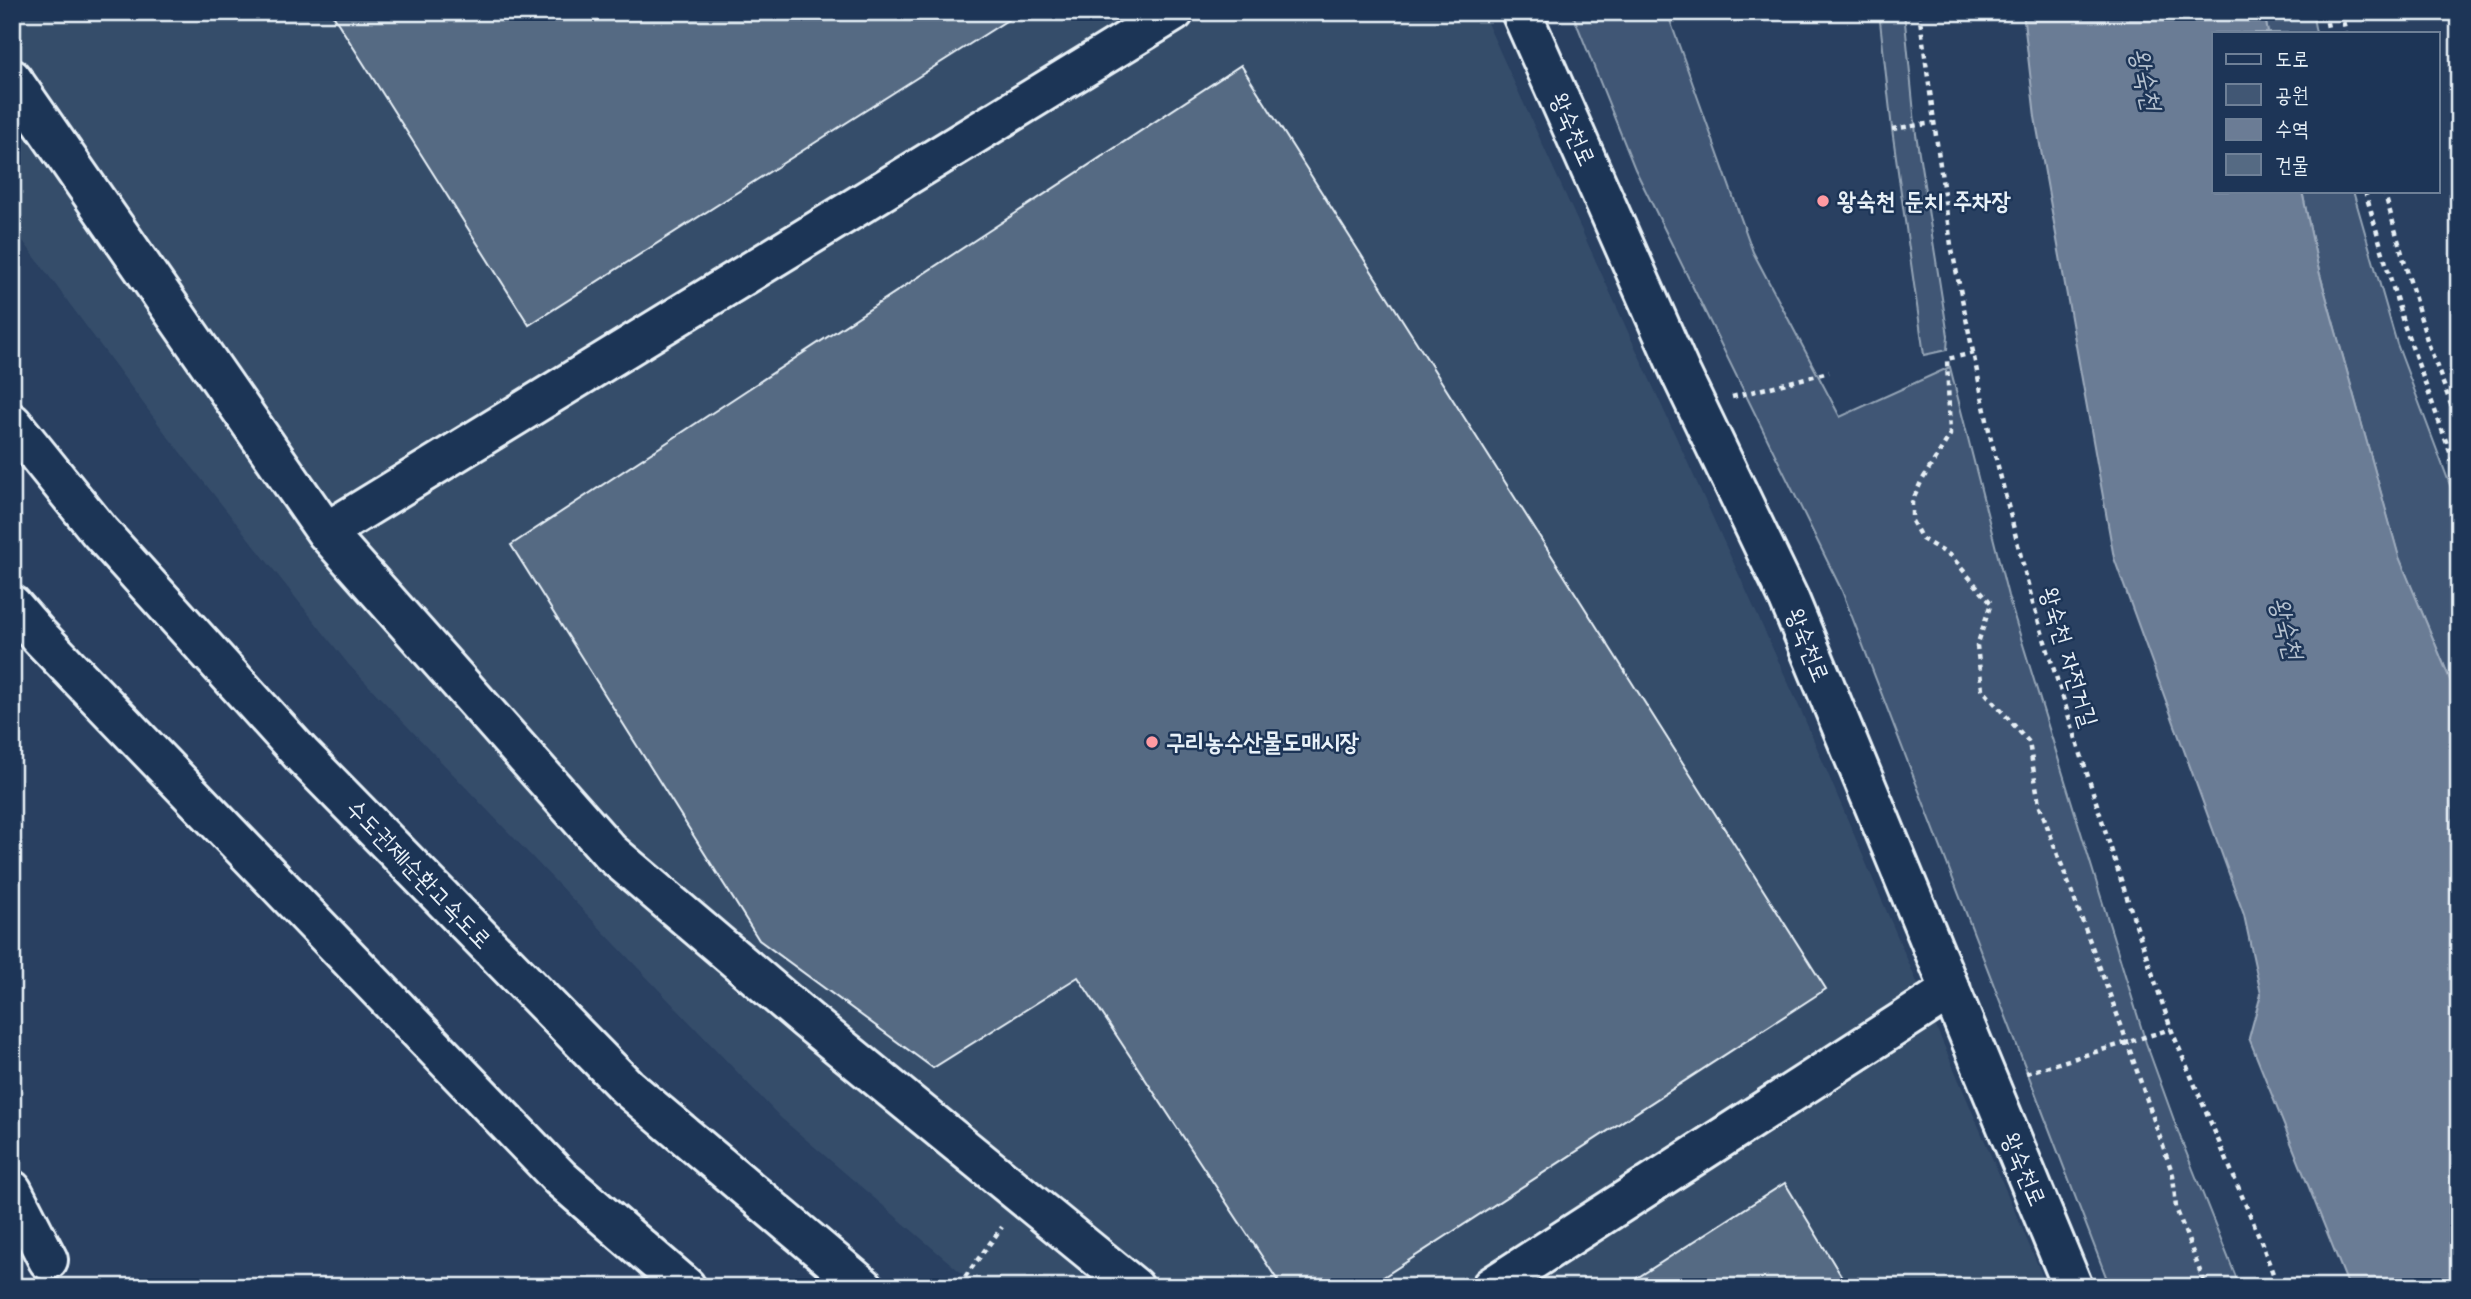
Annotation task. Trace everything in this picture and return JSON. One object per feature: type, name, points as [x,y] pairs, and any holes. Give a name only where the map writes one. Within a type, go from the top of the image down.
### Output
[{"type":"main road","points":[[326,532],[1174,12]]},
{"type":"main road","name":"왕숙천로","points":[[1521,12],[1681,374],[1789,599],[2073,1287]]},
{"type":"main road","points":[[12,79],[326,532],[610,852],[807,1020],[1134,1287]]},
{"type":"main road","name":"수도권제1순환고속도로","points":[[12,423],[100,531],[301,754],[627,1087],[864,1287]]},
{"type":"main road","points":[[12,605],[279,888],[560,1178],[686,1287]]},
{"type":"main road","points":[[1491,1287],[1951,990]]},
{"type":"main road","points":[[12,1190],[48,1260]]},
{"type":"path","name":"왕숙천 자전거길","points":[[1919,12],[1951,245],[1990,435],[2033,604],[2171,1029],[2278,1287]]},
{"type":"path","points":[[2325,12],[2329,32]]},
{"type":"path","points":[[2342,12],[2346,32]]},
{"type":"path","points":[[1892,129],[1933,123]]},
{"type":"path","points":[[2365,192],[2403,322],[2459,477]]},
{"type":"path","points":[[2384,192],[2427,340],[2459,426]]},
{"type":"path","points":[[1974,352],[1947,359],[1950,435],[1912,502],[1912,521],[1922,539],[1951,556],[1991,603],[1978,646],[1982,689],[2029,742],[2039,804],[2173,1175],[2176,1208],[2206,1287]]},
{"type":"path","points":[[1729,397],[1829,372]]},
{"type":"path","points":[[1989,1084],[2171,1029]]},
{"type":"path","points":[[959,1285],[1025,1196]]},
{"type":"shaded area","name":"구리농수산물도매시장","points":[[12,12],[1482,12],[1802,713],[2047,1287],[978,1287],[781,1118],[349,665],[169,438],[12,226]]},
{"type":"green space","points":[[1572,12],[1667,12],[1753,252],[1840,417],[1950,367],[2008,596],[2146,1043],[2240,1287],[2110,1287],[1842,591],[1635,169]]},
{"type":"green space","points":[[1879,12],[1904,12],[1916,134],[1948,336],[1947,350],[1924,355],[1892,129]]},
{"type":"green space","points":[[2264,12],[2312,12],[2316,32],[2268,32]]},
{"type":"green space","points":[[2302,192],[2353,192],[2397,344],[2459,509],[2459,701],[2399,558],[2319,271]]},
{"type":"water","name":"왕숙천","points":[[2023,12],[2264,12],[2268,32],[2212,32],[2212,192],[2302,192],[2319,271],[2399,557],[2459,701],[2459,1287],[2349,1287],[2249,1038],[2261,994],[2244,915],[2114,558],[2035,117]]},
{"type":"building","points":[[331,12],[1020,12],[529,325]]},
{"type":"building","name":"구리농수산물도매시장","points":[[1241,65],[1826,989],[1368,1287],[1282,1287],[1078,977],[933,1068],[759,940],[511,545]]},
{"type":"building","points":[[1785,1183],[1848,1287],[1623,1287]]},
{"type":"place","name":"왕숙천 둔치 주차장","points":[[1823,201]]},
{"type":"place","name":"구리농수산물도매시장","points":[[1152,742]]}]
